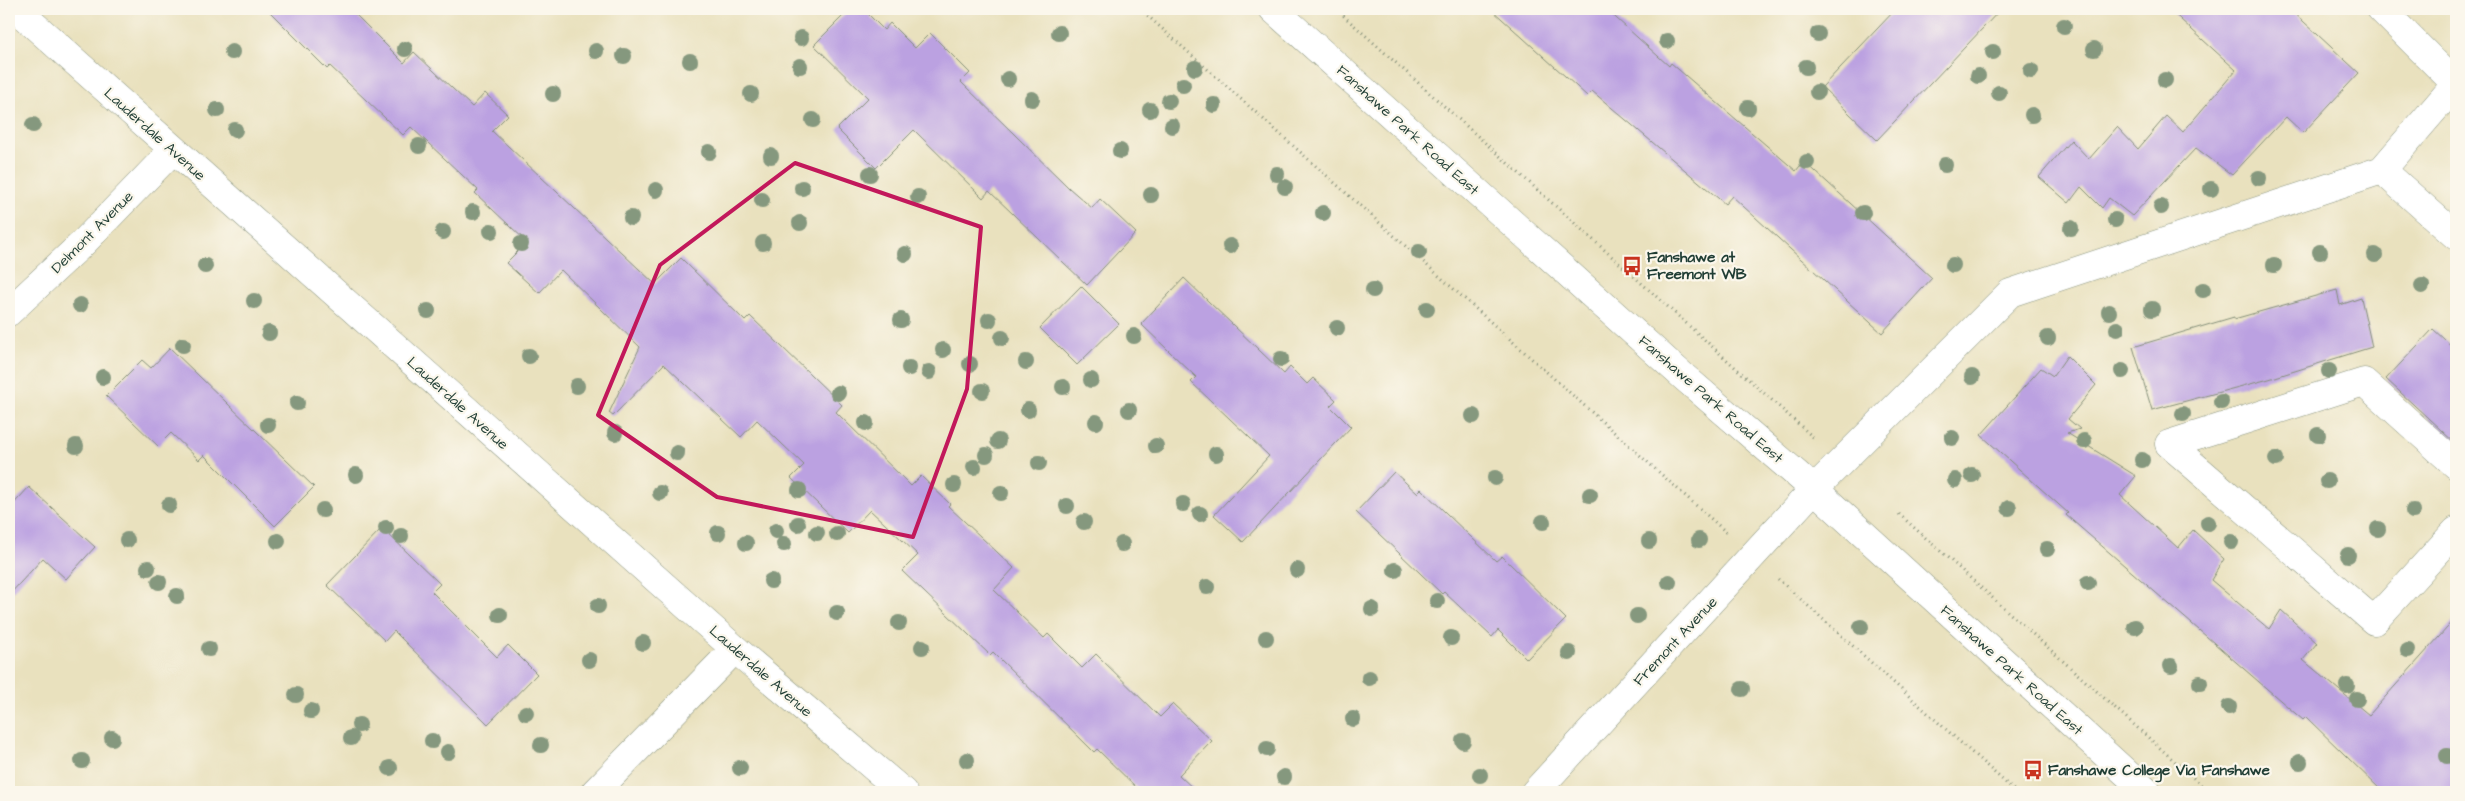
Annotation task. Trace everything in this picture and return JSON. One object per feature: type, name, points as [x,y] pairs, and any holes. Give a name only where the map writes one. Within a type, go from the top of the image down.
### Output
[{"type":"street","name":"Lauderdale Avenue","points":[[16,9],[735,649],[903,792]]},
{"type":"street","name":"Fanshawe Park Road East","points":[[1273,9],[1684,377],[1814,489],[2147,792]]},
{"type":"street","points":[[2381,9],[2456,84],[2382,170],[2456,236]]},
{"type":"street","name":"Delmont Avenue","points":[[9,312],[85,241],[173,150]]},
{"type":"street","name":"Fremont Avenue","points":[[1535,792],[1814,489],[2010,293],[2382,170]]},
{"type":"street","points":[[2456,464],[2364,382],[2169,444],[2374,621],[2456,531]]},
{"type":"street","points":[[595,792],[735,649]]},
{"type":"path","points":[[1140,9],[1727,532]]},
{"type":"path","points":[[1140,9],[2017,792]]},
{"type":"path","points":[[1336,9],[1841,462]]},
{"type":"path","points":[[1893,508],[2209,792]]},
{"type":"highlighted area","points":[[795,163],[981,227],[967,389],[913,537],[717,497],[598,415],[660,265]]},
{"type":"building","points":[[267,9],[350,9],[404,63],[414,52],[472,107],[485,93],[508,115],[492,131],[655,284],[681,258],[745,321],[750,316],[842,405],[836,412],[911,486],[921,476],[950,504],[948,506],[1014,568],[994,590],[1044,638],[1048,634],[1082,668],[1096,654],[1160,717],[1173,704],[1212,741],[1179,775],[1197,792],[1141,792],[1097,749],[1094,752],[993,652],[990,655],[902,571],[918,555],[870,510],[848,533],[791,478],[804,465],[757,420],[741,437],[664,364],[613,416],[609,413],[640,347],[561,270],[539,293],[506,263],[527,242],[475,193],[478,190],[411,127],[403,135],[330,66],[327,69]]},
{"type":"building","points":[[850,9],[863,9],[884,30],[890,23],[915,48],[930,33],[970,73],[961,82],[1069,188],[1092,208],[1100,199],[1136,233],[1087,285],[989,191],[983,198],[914,130],[876,168],[837,129],[868,98],[814,45]]},
{"type":"building","points":[[1491,9],[1606,9],[1669,66],[1671,63],[1796,171],[1804,161],[1932,278],[1882,333],[1732,196],[1725,204],[1592,91],[1587,96]]},
{"type":"building","points":[[1896,9],[2001,9],[1877,140],[1822,87]]},
{"type":"building","points":[[2169,9],[2290,9],[2359,73],[2303,133],[2286,117],[2232,175],[2196,148],[2132,216],[2109,198],[2102,208],[2081,187],[2069,203],[2039,177],[2071,140],[2089,159],[2117,127],[2138,149],[2166,116],[2183,132],[2236,70]]},
{"type":"building","points":[[1184,278],[1284,374],[1290,367],[1307,384],[1313,378],[1336,400],[1330,406],[1351,427],[1243,542],[1214,515],[1269,456],[1191,382],[1196,377],[1141,324]]},
{"type":"building","points":[[1081,286],[1119,324],[1077,365],[1040,328]]},
{"type":"building","points":[[2337,290],[2340,305],[2361,298],[2372,347],[2269,379],[2152,410],[2133,347],[2234,317],[2234,319]]},
{"type":"building","points":[[2433,329],[2456,350],[2456,444],[2386,379]]},
{"type":"building","points":[[170,348],[314,487],[275,526],[204,455],[199,460],[171,433],[158,446],[106,396],[142,360],[151,368]]},
{"type":"building","points":[[2067,356],[2096,385],[2068,419],[2080,429],[2067,433],[2136,476],[2120,495],[2178,548],[2193,530],[2224,559],[2211,580],[2269,629],[2281,610],[2317,643],[2303,660],[2369,715],[2456,618],[2456,792],[2383,792],[2306,717],[2303,720],[2066,515],[2068,513],[1981,435],[2041,368],[2053,376]]},
{"type":"building","points":[[1394,472],[1417,493],[1421,489],[1496,561],[1502,556],[1566,619],[1527,659],[1498,630],[1492,637],[1444,592],[1442,594],[1356,512]]},
{"type":"building","points":[[29,487],[95,547],[66,579],[43,558],[9,595],[9,509]]},
{"type":"building","points":[[382,528],[440,584],[432,592],[497,657],[508,645],[537,674],[488,724],[394,631],[385,641],[327,585]]},
{"type":"place","name":"Fanshawe at Freemont WB","points":[[1632,266]]},
{"type":"place","name":"Fanshawe College Via Fanshawe","points":[[2033,770]]}]
